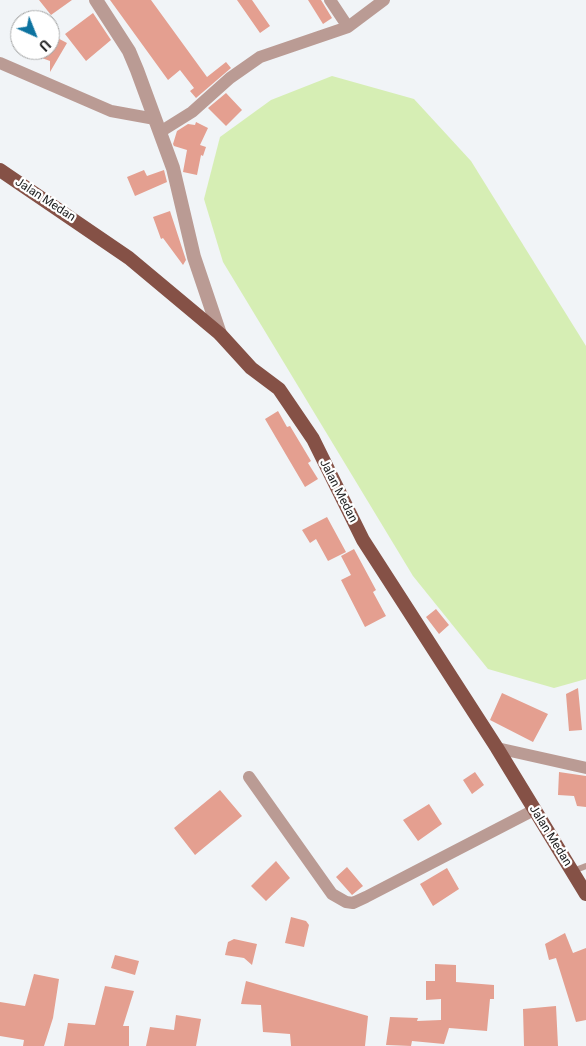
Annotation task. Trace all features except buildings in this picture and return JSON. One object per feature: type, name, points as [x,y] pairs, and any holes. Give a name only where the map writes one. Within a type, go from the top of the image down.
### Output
[{"type":"main road","name":"Jalan Medan","points":[[0,170],[129,258],[220,334],[251,368],[278,389],[313,439],[363,540],[497,748],[534,810],[580,868],[586,894]]},
{"type":"street","points":[[96,0],[134,60],[178,187],[194,257],[220,334]]},
{"type":"street","points":[[330,0],[348,27]]},
{"type":"street","points":[[160,132],[192,112],[230,78],[266,53],[321,38],[348,27],[384,0]]},
{"type":"street","points":[[0,63],[111,111],[155,118]]},
{"type":"street","points":[[497,748],[586,768]]},
{"type":"street","points":[[248,777],[332,894],[346,902],[366,898],[534,810]]},
{"type":"green space","points":[[332,76],[414,99],[471,161],[586,346],[586,679],[554,688],[488,669],[413,576],[223,262],[204,199],[220,137],[271,100]]}]
